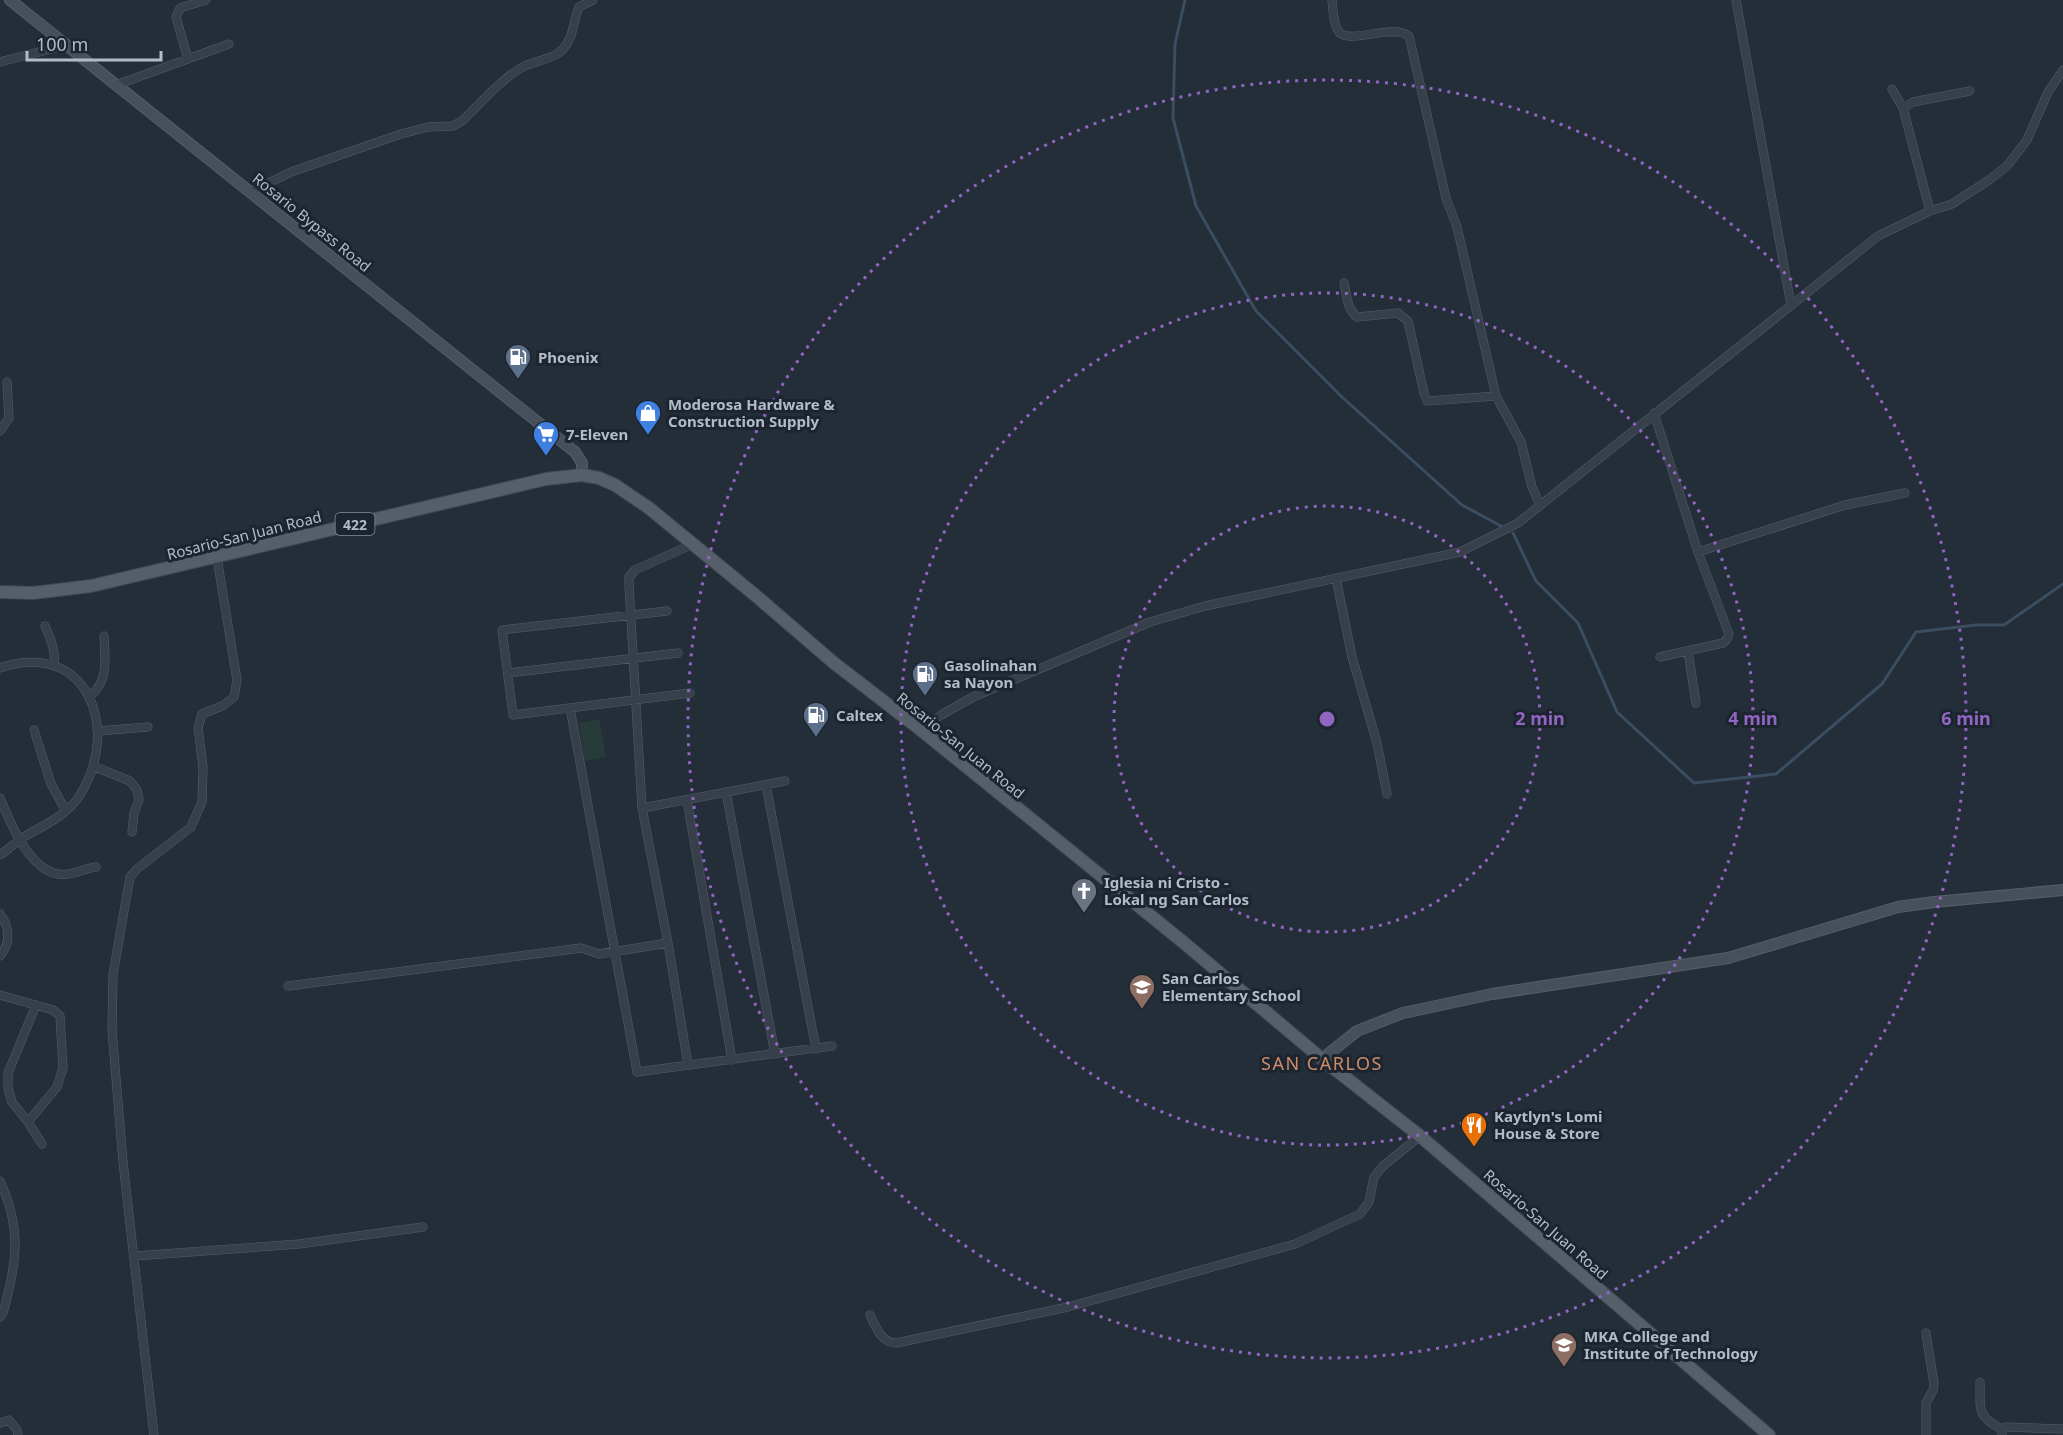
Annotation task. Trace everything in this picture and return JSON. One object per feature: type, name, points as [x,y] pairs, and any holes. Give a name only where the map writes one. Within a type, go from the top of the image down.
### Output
[{"type":"main road","name":"Rosario-San Juan Road","points":[[0,592],[33,593],[91,586],[555,477],[582,475],[599,478],[615,485],[649,508],[834,663],[921,730],[1183,942],[1322,1059],[1420,1136],[1769,1435]]},
{"type":"street","name":"Rosario Bypass Road","points":[[10,0],[575,452],[582,463],[582,475]]},
{"type":"street","points":[[188,59],[176,17],[180,9],[207,0]]},
{"type":"street","points":[[250,192],[291,172],[401,134],[428,127],[453,126],[462,121],[512,74],[524,66],[562,50],[572,36],[579,6],[593,0]]},
{"type":"street","points":[[1332,0],[1337,30],[1341,35],[1350,37],[1403,31],[1409,36],[1446,198],[1457,227],[1496,396],[1521,442],[1532,487],[1540,505]]},
{"type":"street","points":[[1736,0],[1791,305]]},
{"type":"street","points":[[116,85],[229,44]]},
{"type":"street","points":[[0,62],[67,45]]},
{"type":"street","points":[[921,730],[941,715],[974,697],[1150,622],[1205,606],[1460,552],[1518,522],[1878,236],[1930,211],[1952,204],[2007,166],[2027,140],[2048,93],[2063,70]]},
{"type":"street","points":[[1892,89],[1903,108],[1930,211]]},
{"type":"street","points":[[1903,108],[1913,102],[1970,91]]},
{"type":"street","points":[[1344,283],[1349,306],[1357,317],[1398,314],[1408,321],[1427,401],[1496,396]]},
{"type":"street","points":[[0,431],[9,418],[7,382]]},
{"type":"street","points":[[1654,413],[1698,552],[1729,634],[1723,643],[1660,657]]},
{"type":"street","points":[[1698,552],[1845,505],[1905,493]]},
{"type":"street","points":[[688,1065],[668,943],[642,808],[629,577],[635,570],[693,544]]},
{"type":"street","points":[[154,1435],[123,1162],[112,1030],[113,974],[130,877],[191,826],[202,802],[203,767],[198,728],[202,714],[222,706],[234,697],[237,680],[217,558]]},
{"type":"street","points":[[1336,578],[1352,657],[1377,743],[1387,794]]},
{"type":"street","points":[[668,611],[502,630],[513,716],[690,693]]},
{"type":"street","points":[[45,626],[53,644],[54,666]]},
{"type":"street","points":[[90,696],[97,691],[102,682],[106,663],[105,636]]},
{"type":"street","points":[[1688,651],[1696,703]]},
{"type":"street","points":[[508,673],[678,653]]},
{"type":"street","points":[[0,668],[12,664],[33,663],[54,666],[80,682],[96,710],[97,731],[96,756],[88,781],[79,797],[66,811],[0,855]]},
{"type":"street","points":[[570,708],[637,1072],[832,1046]]},
{"type":"street","points":[[97,731],[148,727]]},
{"type":"street","points":[[34,730],[51,784],[66,811]]},
{"type":"street","points":[[93,766],[130,781],[137,790],[139,800],[134,813],[132,832]]},
{"type":"street","points":[[642,808],[785,781]]},
{"type":"street","points":[[766,784],[816,1049]]},
{"type":"street","points":[[726,792],[775,1054]]},
{"type":"street","points":[[0,798],[20,840],[31,857],[43,867],[56,873],[68,874],[96,867]]},
{"type":"street","points":[[687,800],[732,1059]]},
{"type":"street","points":[[1322,1059],[1357,1031],[1403,1013],[1492,994],[1728,958],[1898,907],[2063,890]]},
{"type":"street","points":[[0,914],[8,926],[8,940],[0,957]]},
{"type":"street","points":[[288,986],[581,948],[598,954],[668,943]]},
{"type":"street","points":[[0,995],[53,1010],[60,1017],[63,1068],[57,1087],[28,1122]]},
{"type":"street","points":[[36,1005],[8,1073],[8,1088],[12,1102],[42,1144]]},
{"type":"street","points":[[870,1315],[884,1340],[896,1343],[1068,1306],[1295,1244],[1360,1214],[1369,1202],[1374,1177],[1383,1166],[1420,1136]]},
{"type":"street","points":[[0,1181],[9,1201],[16,1233],[14,1275],[0,1317]]},
{"type":"street","points":[[135,1256],[299,1244],[423,1227]]},
{"type":"street","points":[[1926,1334],[1934,1384],[1926,1403],[1926,1435]]},
{"type":"street","points":[[1980,1382],[1981,1412],[1984,1419],[2002,1432],[2006,1427],[2063,1428]]},
{"type":"street","points":[[0,1423],[9,1420],[18,1435]]},
{"type":"green space","points":[[599,719],[606,757],[585,761],[579,723]]},
{"type":"waterway","points":[[1185,0],[1175,44],[1173,118],[1196,206],[1256,311],[1342,397],[1462,505],[1501,526]]},
{"type":"waterway","points":[[1513,533],[1536,581],[1578,623],[1617,712],[1694,783],[1776,774],[1882,684],[1916,632],[1976,625],[2004,625],[2063,584]]},
{"type":"place","name":"Phoenix","points":[[518,380]]},
{"type":"place","name":"Moderosa Hardware & Construction Supply","points":[[648,436]]},
{"type":"place","name":"7-Eleven","points":[[546,457]]},
{"type":"place","name":"Gasolinahan sa Nayon","points":[[925,697]]},
{"type":"place","name":"Caltex","points":[[816,738]]},
{"type":"place","name":"Iglesia ni Cristo - Lokal ng San Carlos","points":[[1084,914]]},
{"type":"place","name":"San Carlos Elementary School","points":[[1142,1010]]},
{"type":"place","name":"Kaytlyn's Lomi House & Store","points":[[1474,1148]]},
{"type":"place","name":"MKA College and Institute of Technology","points":[[1564,1368]]},
{"type":"district","name":"SAN CARLOS","points":[[1322,1063]]}]
